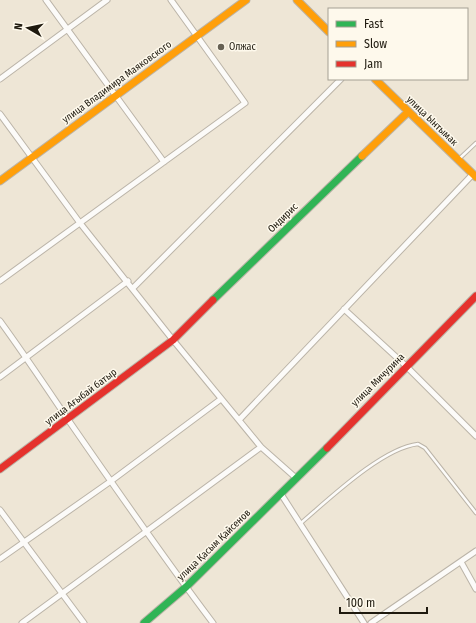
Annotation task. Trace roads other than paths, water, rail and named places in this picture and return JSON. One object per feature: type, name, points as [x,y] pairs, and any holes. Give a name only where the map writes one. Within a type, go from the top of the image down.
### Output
[{"type":"street","points":[[46,0],[117,95],[164,162]]},
{"type":"street","points":[[0,79],[107,0]]},
{"type":"street","points":[[0,281],[245,103],[171,0]]},
{"type":"street","name":"улица Владимира Маяковского","points":[[0,181],[246,0]]},
{"type":"street","points":[[297,0],[328,31]]},
{"type":"street","points":[[133,288],[340,80]]},
{"type":"street","name":"улица Ынтымак","points":[[376,80],[475,175]]},
{"type":"street","name":"Ондирис","points":[[173,340],[245,268],[408,112]]},
{"type":"street","points":[[0,114],[80,223],[128,281],[173,340],[261,446],[296,478]]},
{"type":"street","points":[[239,420],[475,175]]},
{"type":"street","points":[[0,377],[128,281]]},
{"type":"street","name":"улица Мичурина","points":[[296,478],[476,296]]},
{"type":"street","points":[[344,310],[406,366],[476,436]]},
{"type":"street","points":[[0,321],[111,481],[213,623]]},
{"type":"street","name":"улица Ағыбай батыр","points":[[0,468],[68,420],[173,340]]},
{"type":"street","points":[[0,559],[111,481],[221,399]]},
{"type":"street","points":[[22,623],[147,532],[261,446]]},
{"type":"street","name":"улица Қасым Қайсенов","points":[[144,623],[186,587],[296,478]]},
{"type":"street","points":[[281,494],[364,623]]},
{"type":"street","points":[[0,510],[84,623]]},
{"type":"street","points":[[371,623],[476,551]]},
{"type":"street","points":[[461,562],[476,589]]},
{"type":"lane","points":[[458,160],[476,143]]},
{"type":"lane","points":[[301,524],[342,488],[387,455],[418,444],[425,448],[476,513]]},
{"type":"place","name":"Олжас","points":[[221,47]]}]
